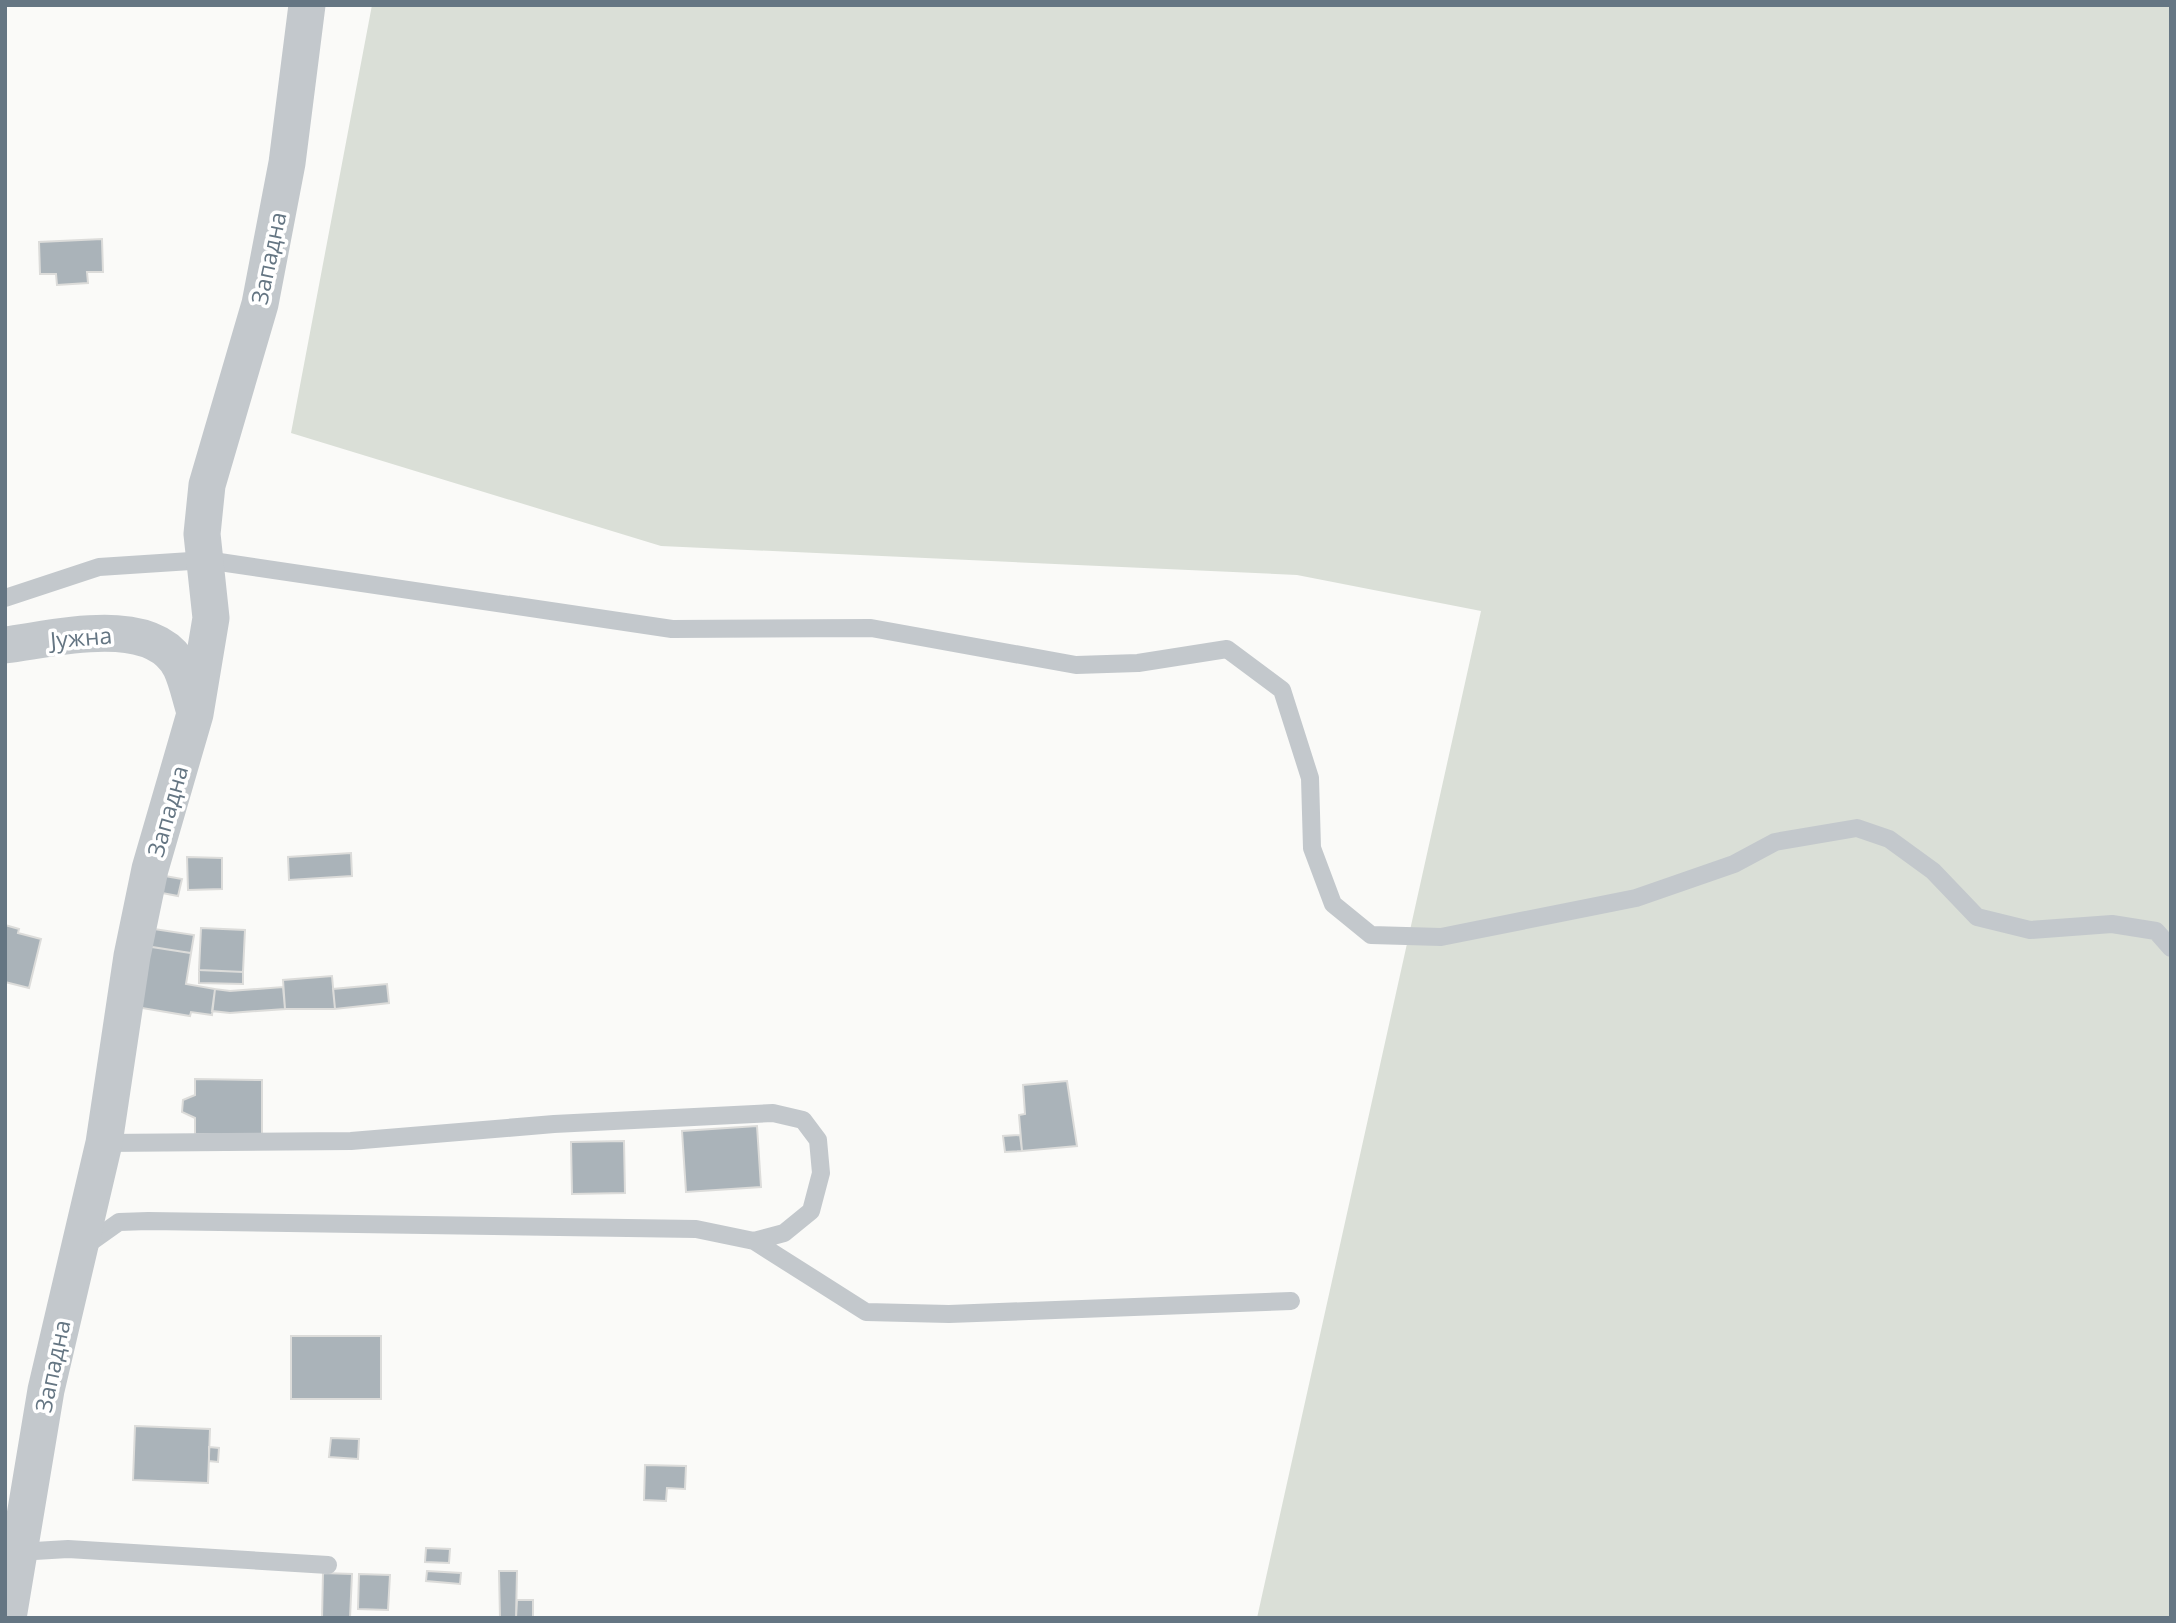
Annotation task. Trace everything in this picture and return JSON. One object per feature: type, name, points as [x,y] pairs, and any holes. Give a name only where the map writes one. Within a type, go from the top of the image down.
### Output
[{"type":"street","name":"Западна","points":[[13,1617],[18,1552],[46,1390],[103,1143],[132,956],[150,869],[195,714],[211,618],[202,534],[207,485],[260,304],[288,163],[307,5]]},
{"type":"street","name":"Јужна","points":[[5,645],[116,631],[155,642],[180,666],[195,714]]},
{"type":"lane","points":[[5,598],[99,567],[206,560],[672,629],[871,628],[1076,665],[1138,663],[1227,649],[1282,690],[1310,778],[1312,848],[1333,904],[1371,935],[1441,937],[1636,898],[1734,864],[1775,842],[1857,828],[1889,839],[1933,871],[1977,917],[2030,930],[2112,924],[2156,932],[2171,948]]},
{"type":"lane","points":[[103,1143],[351,1141],[554,1125],[773,1113],[803,1120],[818,1140],[821,1173],[811,1211],[784,1233],[754,1241]]},
{"type":"lane","points":[[78,1251],[119,1222],[696,1228],[754,1241],[866,1312],[949,1314],[1290,1301]]},
{"type":"lane","points":[[18,1552],[68,1549],[328,1565]]},
{"type":"shaded area","points":[[372,5],[2171,5],[2171,1618],[1257,1618],[1481,611],[1297,575],[661,546],[291,433]]},
{"type":"building","points":[[102,239],[103,272],[87,272],[88,283],[57,285],[56,274],[40,274],[39,242]]},
{"type":"building","points":[[351,853],[352,876],[289,880],[288,857]]},
{"type":"building","points":[[187,857],[222,858],[222,889],[188,890]]},
{"type":"building","points":[[165,876],[182,879],[178,896],[162,893]]},
{"type":"building","points":[[5,925],[19,929],[18,933],[41,939],[29,988],[5,982]]},
{"type":"building","points":[[201,928],[245,930],[243,972],[199,970]]},
{"type":"building","points":[[154,929],[194,935],[191,953],[151,947]]},
{"type":"building","points":[[146,946],[191,953],[186,984],[215,989],[212,1015],[191,1012],[190,1016],[136,1007]]},
{"type":"building","points":[[199,970],[243,972],[243,984],[199,983]]},
{"type":"building","points":[[332,976],[335,1009],[285,1009],[283,980]]},
{"type":"building","points":[[387,984],[389,1003],[335,1009],[333,989]]},
{"type":"building","points":[[283,987],[285,1009],[230,1013],[212,1011],[215,989],[230,991]]},
{"type":"building","points":[[195,1079],[262,1080],[262,1136],[195,1134],[195,1118],[182,1112],[183,1100],[195,1095]]},
{"type":"building","points":[[1067,1081],[1077,1146],[1022,1151],[1019,1115],[1025,1114],[1023,1085]]},
{"type":"building","points":[[757,1126],[761,1187],[686,1192],[682,1131]]},
{"type":"building","points":[[1020,1135],[1022,1151],[1005,1152],[1003,1136]]},
{"type":"building","points":[[624,1141],[625,1193],[572,1194],[571,1142]]},
{"type":"building","points":[[291,1336],[381,1336],[381,1399],[291,1399]]},
{"type":"building","points":[[135,1426],[210,1429],[208,1483],[133,1480]]},
{"type":"building","points":[[331,1438],[359,1439],[358,1459],[329,1457]]},
{"type":"building","points":[[209,1447],[219,1448],[218,1462],[209,1461]]},
{"type":"building","points":[[645,1465],[686,1466],[685,1489],[667,1488],[666,1501],[644,1500]]},
{"type":"building","points":[[426,1548],[450,1549],[449,1563],[425,1562]]},
{"type":"building","points":[[427,1571],[461,1573],[460,1584],[426,1581]]},
{"type":"building","points":[[499,1571],[517,1571],[516,1618],[500,1618]]},
{"type":"building","points":[[323,1573],[352,1574],[350,1618],[322,1618]]},
{"type":"building","points":[[359,1574],[390,1575],[388,1610],[358,1609]]},
{"type":"building","points":[[517,1600],[533,1600],[533,1618],[516,1618]]}]
